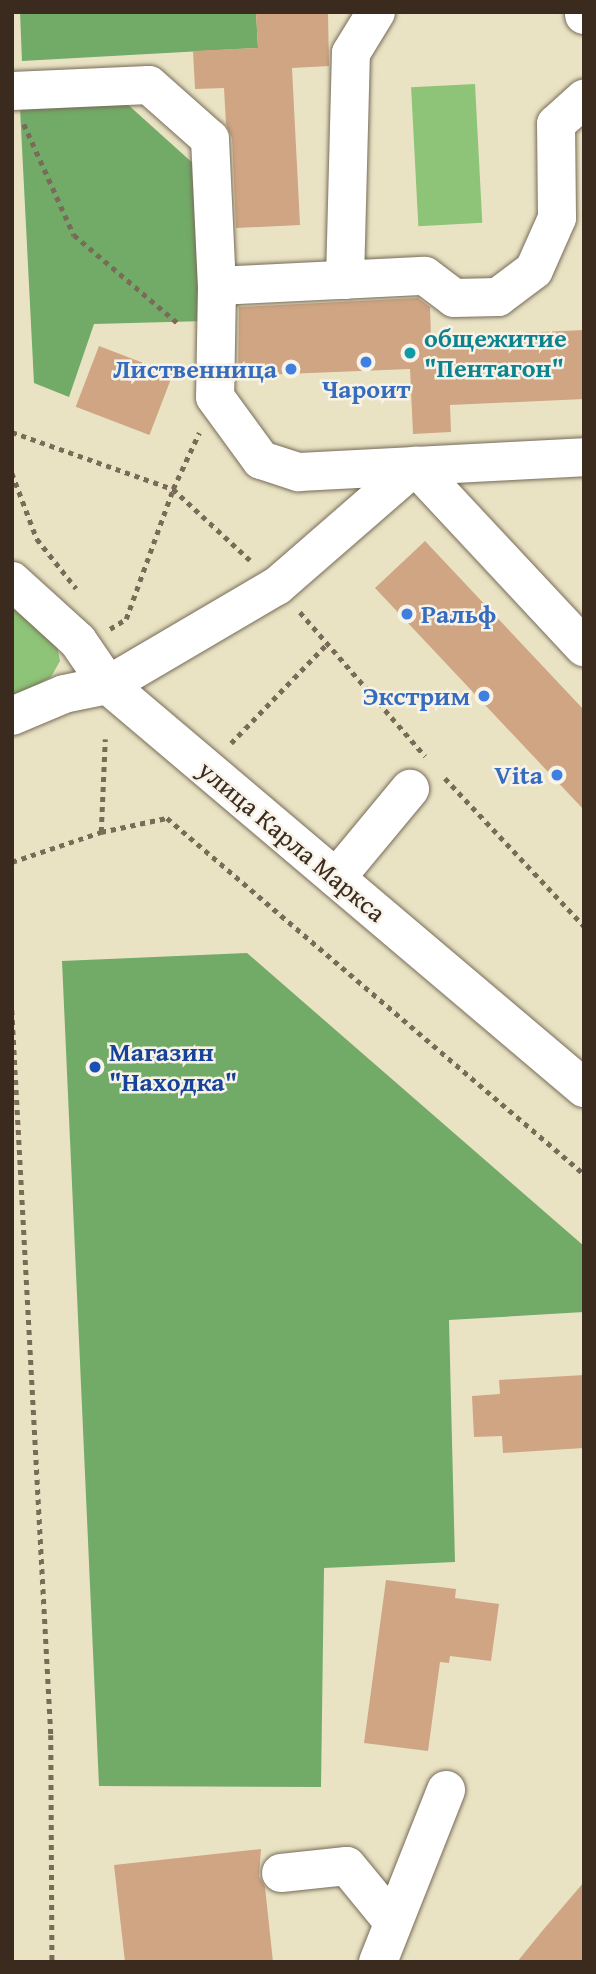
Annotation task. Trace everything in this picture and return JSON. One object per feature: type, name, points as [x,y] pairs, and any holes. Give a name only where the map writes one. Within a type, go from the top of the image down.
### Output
[{"type":"street","points":[[345,280],[351,53],[376,12]]},
{"type":"street","points":[[16,104],[149,85],[210,139],[217,286],[215,397],[261,460],[299,472],[584,457]]},
{"type":"street","points":[[217,286],[425,276],[454,298],[498,297],[534,270],[557,218],[556,124],[584,99]]},
{"type":"street","points":[[12,716],[64,694],[108,685],[277,586],[415,466]]},
{"type":"street","points":[[415,466],[584,647]]},
{"type":"street","name":"улица Карла Маркса","points":[[12,581],[78,641],[108,685],[584,1088]]},
{"type":"street","points":[[336,878],[424,771]]},
{"type":"street","points":[[377,1962],[446,1790]]},
{"type":"street","points":[[281,1873],[347,1866],[393,1922]]},
{"type":"path","points":[[16,104],[74,235],[216,355]]},
{"type":"path","points":[[102,620],[110,630],[126,619],[173,489],[215,397]]},
{"type":"path","points":[[12,432],[173,489],[277,586],[328,643],[424,771],[584,926]]},
{"type":"path","points":[[12,473],[37,539],[77,590]]},
{"type":"path","points":[[231,744],[328,643]]},
{"type":"path","points":[[101,832],[105,739]]},
{"type":"path","points":[[12,862],[101,832],[167,818],[584,1174]]},
{"type":"path","points":[[12,1010],[51,1735],[52,1962]]},
{"type":"green space","points":[[20,12],[256,12],[258,48],[22,61]]},
{"type":"green space","points":[[475,84],[482,223],[418,226],[411,87]]},
{"type":"green space","points":[[125,102],[196,166],[206,321],[94,324],[69,397],[34,383],[20,108]]},
{"type":"green space","points":[[12,606],[57,646],[60,661],[51,677],[12,700]]},
{"type":"green space","points":[[247,953],[584,1246],[584,1312],[449,1320],[455,1562],[324,1568],[321,1787],[99,1786],[62,961]]},
{"type":"building","points":[[256,12],[328,12],[329,66],[292,68],[300,225],[236,228],[232,138],[226,124],[224,88],[195,89],[193,51],[258,48]]},
{"type":"building","name":"общежитие \"Пентагон\"","points":[[418,298],[430,307],[431,337],[584,330],[584,399],[450,405],[451,432],[413,434],[410,369],[238,376],[239,307]]},
{"type":"building","points":[[99,346],[173,374],[149,435],[76,407]]},
{"type":"building","points":[[425,541],[584,710],[584,810],[375,588]]},
{"type":"building","points":[[584,1375],[584,1448],[503,1453],[502,1436],[474,1437],[472,1396],[500,1394],[499,1380]]},
{"type":"building","points":[[386,1580],[456,1589],[455,1598],[499,1604],[491,1661],[450,1656],[449,1663],[440,1662],[428,1751],[364,1743]]},
{"type":"building","points":[[261,1849],[259,1876],[265,1887],[273,1962],[125,1962],[114,1865]]},
{"type":"building","points":[[584,1882],[584,1962],[517,1962],[543,1930]]},
{"type":"place","name":"общежитие \"Пентагон\"","points":[[410,353]]},
{"type":"place","name":"Чароит","points":[[366,362]]},
{"type":"place","name":"Лиственница","points":[[291,369]]},
{"type":"place","name":"Ральф","points":[[407,614]]},
{"type":"place","name":"Экстрим","points":[[484,696]]},
{"type":"place","name":"Vita","points":[[557,775]]},
{"type":"place","name":"Магазин \"Находка\"","points":[[95,1067]]}]
